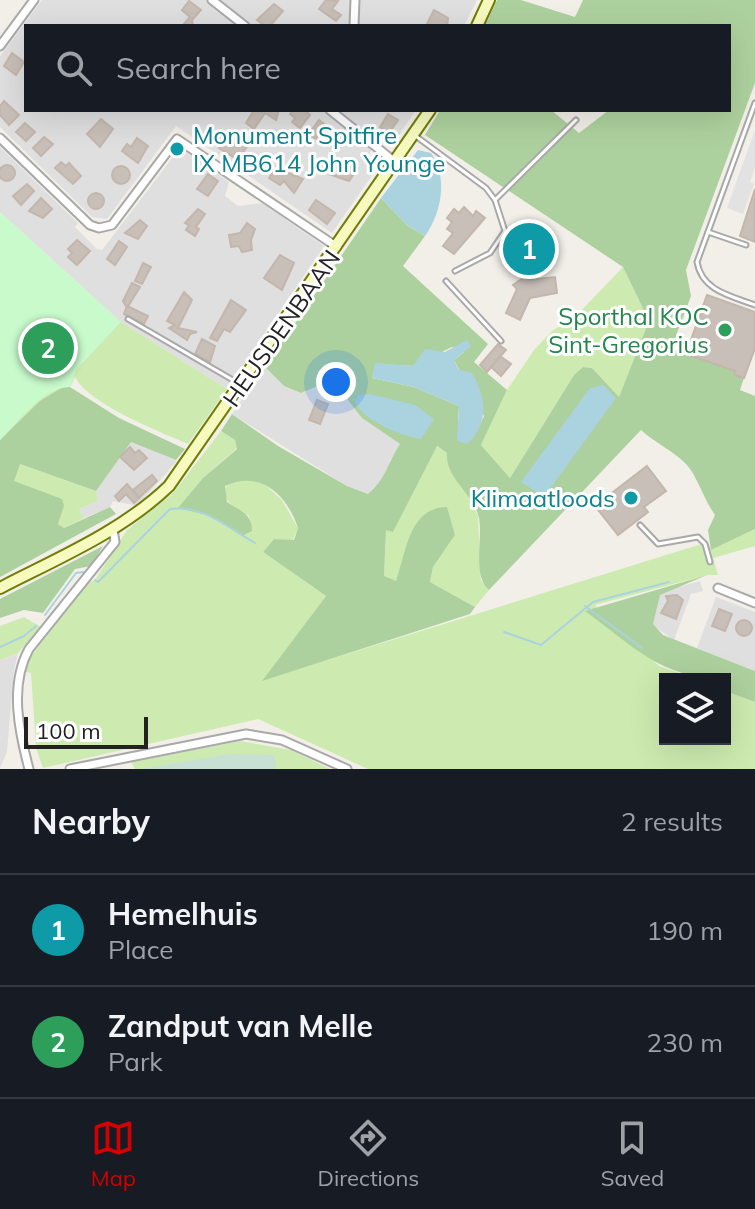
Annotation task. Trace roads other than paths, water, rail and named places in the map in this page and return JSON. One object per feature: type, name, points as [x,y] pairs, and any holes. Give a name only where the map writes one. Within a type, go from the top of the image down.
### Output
[{"type":"main road","points":[[478,24],[489,0]]},
{"type":"main road","name":"HEUSDENBAAN","points":[[0,588],[135,516],[169,486],[429,112]]},
{"type":"street","points":[[0,46],[34,0]]},
{"type":"street","points":[[212,0],[242,24]]},
{"type":"street","points":[[354,24],[355,0]]},
{"type":"street","points":[[332,112],[395,162]]},
{"type":"street","points":[[0,138],[90,225],[99,228],[112,225],[177,139],[337,247]]},
{"type":"street","points":[[29,769],[19,725],[22,666],[29,649],[115,542],[113,529]]},
{"type":"street","points":[[718,588],[755,603]]},
{"type":"street","points":[[70,769],[246,734],[282,740],[347,769]]},
{"type":"lane","points":[[755,103],[697,262],[702,278],[710,288],[755,305]]},
{"type":"lane","points":[[495,200],[576,120]]},
{"type":"lane","points":[[414,135],[478,181],[495,200],[504,237],[490,253],[455,271]]},
{"type":"lane","points":[[708,232],[746,245]]},
{"type":"lane","points":[[446,281],[501,341]]},
{"type":"lane","points":[[128,319],[242,385]]},
{"type":"lane","points":[[640,525],[658,544],[698,537],[705,544],[710,562]]},
{"type":"water","points":[[418,150],[431,153],[441,183],[436,216],[425,236],[408,226],[381,198]]},
{"type":"water","points":[[467,340],[471,346],[454,360],[459,370],[472,373],[483,401],[483,410],[479,428],[467,444],[457,441],[459,406],[414,387],[372,378],[375,363],[413,366],[425,349],[445,352]]},
{"type":"water","points":[[603,385],[616,398],[544,497],[521,482],[590,388]]},
{"type":"water","points":[[370,394],[415,405],[434,419],[421,439],[404,435],[375,421],[360,409],[355,402],[358,395]]},
{"type":"waterway","points":[[95,580],[98,582],[170,509],[205,514],[255,543]]},
{"type":"waterway","points":[[45,615],[76,573],[83,572]]},
{"type":"waterway","points":[[504,632],[541,645],[593,602],[669,582]]},
{"type":"waterway","points":[[585,606],[642,648]]},
{"type":"waterway","points":[[0,647],[24,636],[36,626]]},
{"type":"place","name":"Monument Spitfire IX MB614 John Younge","points":[[177,149]]},
{"type":"place","name":"Hemelhuis","points":[[529,249]]},
{"type":"place","name":"Sporthal KOC Sint-Gregorius","points":[[725,330]]},
{"type":"place","name":"Zandput van Melle","points":[[48,348]]},
{"type":"place","name":"Klimaatloods","points":[[631,498]]}]
